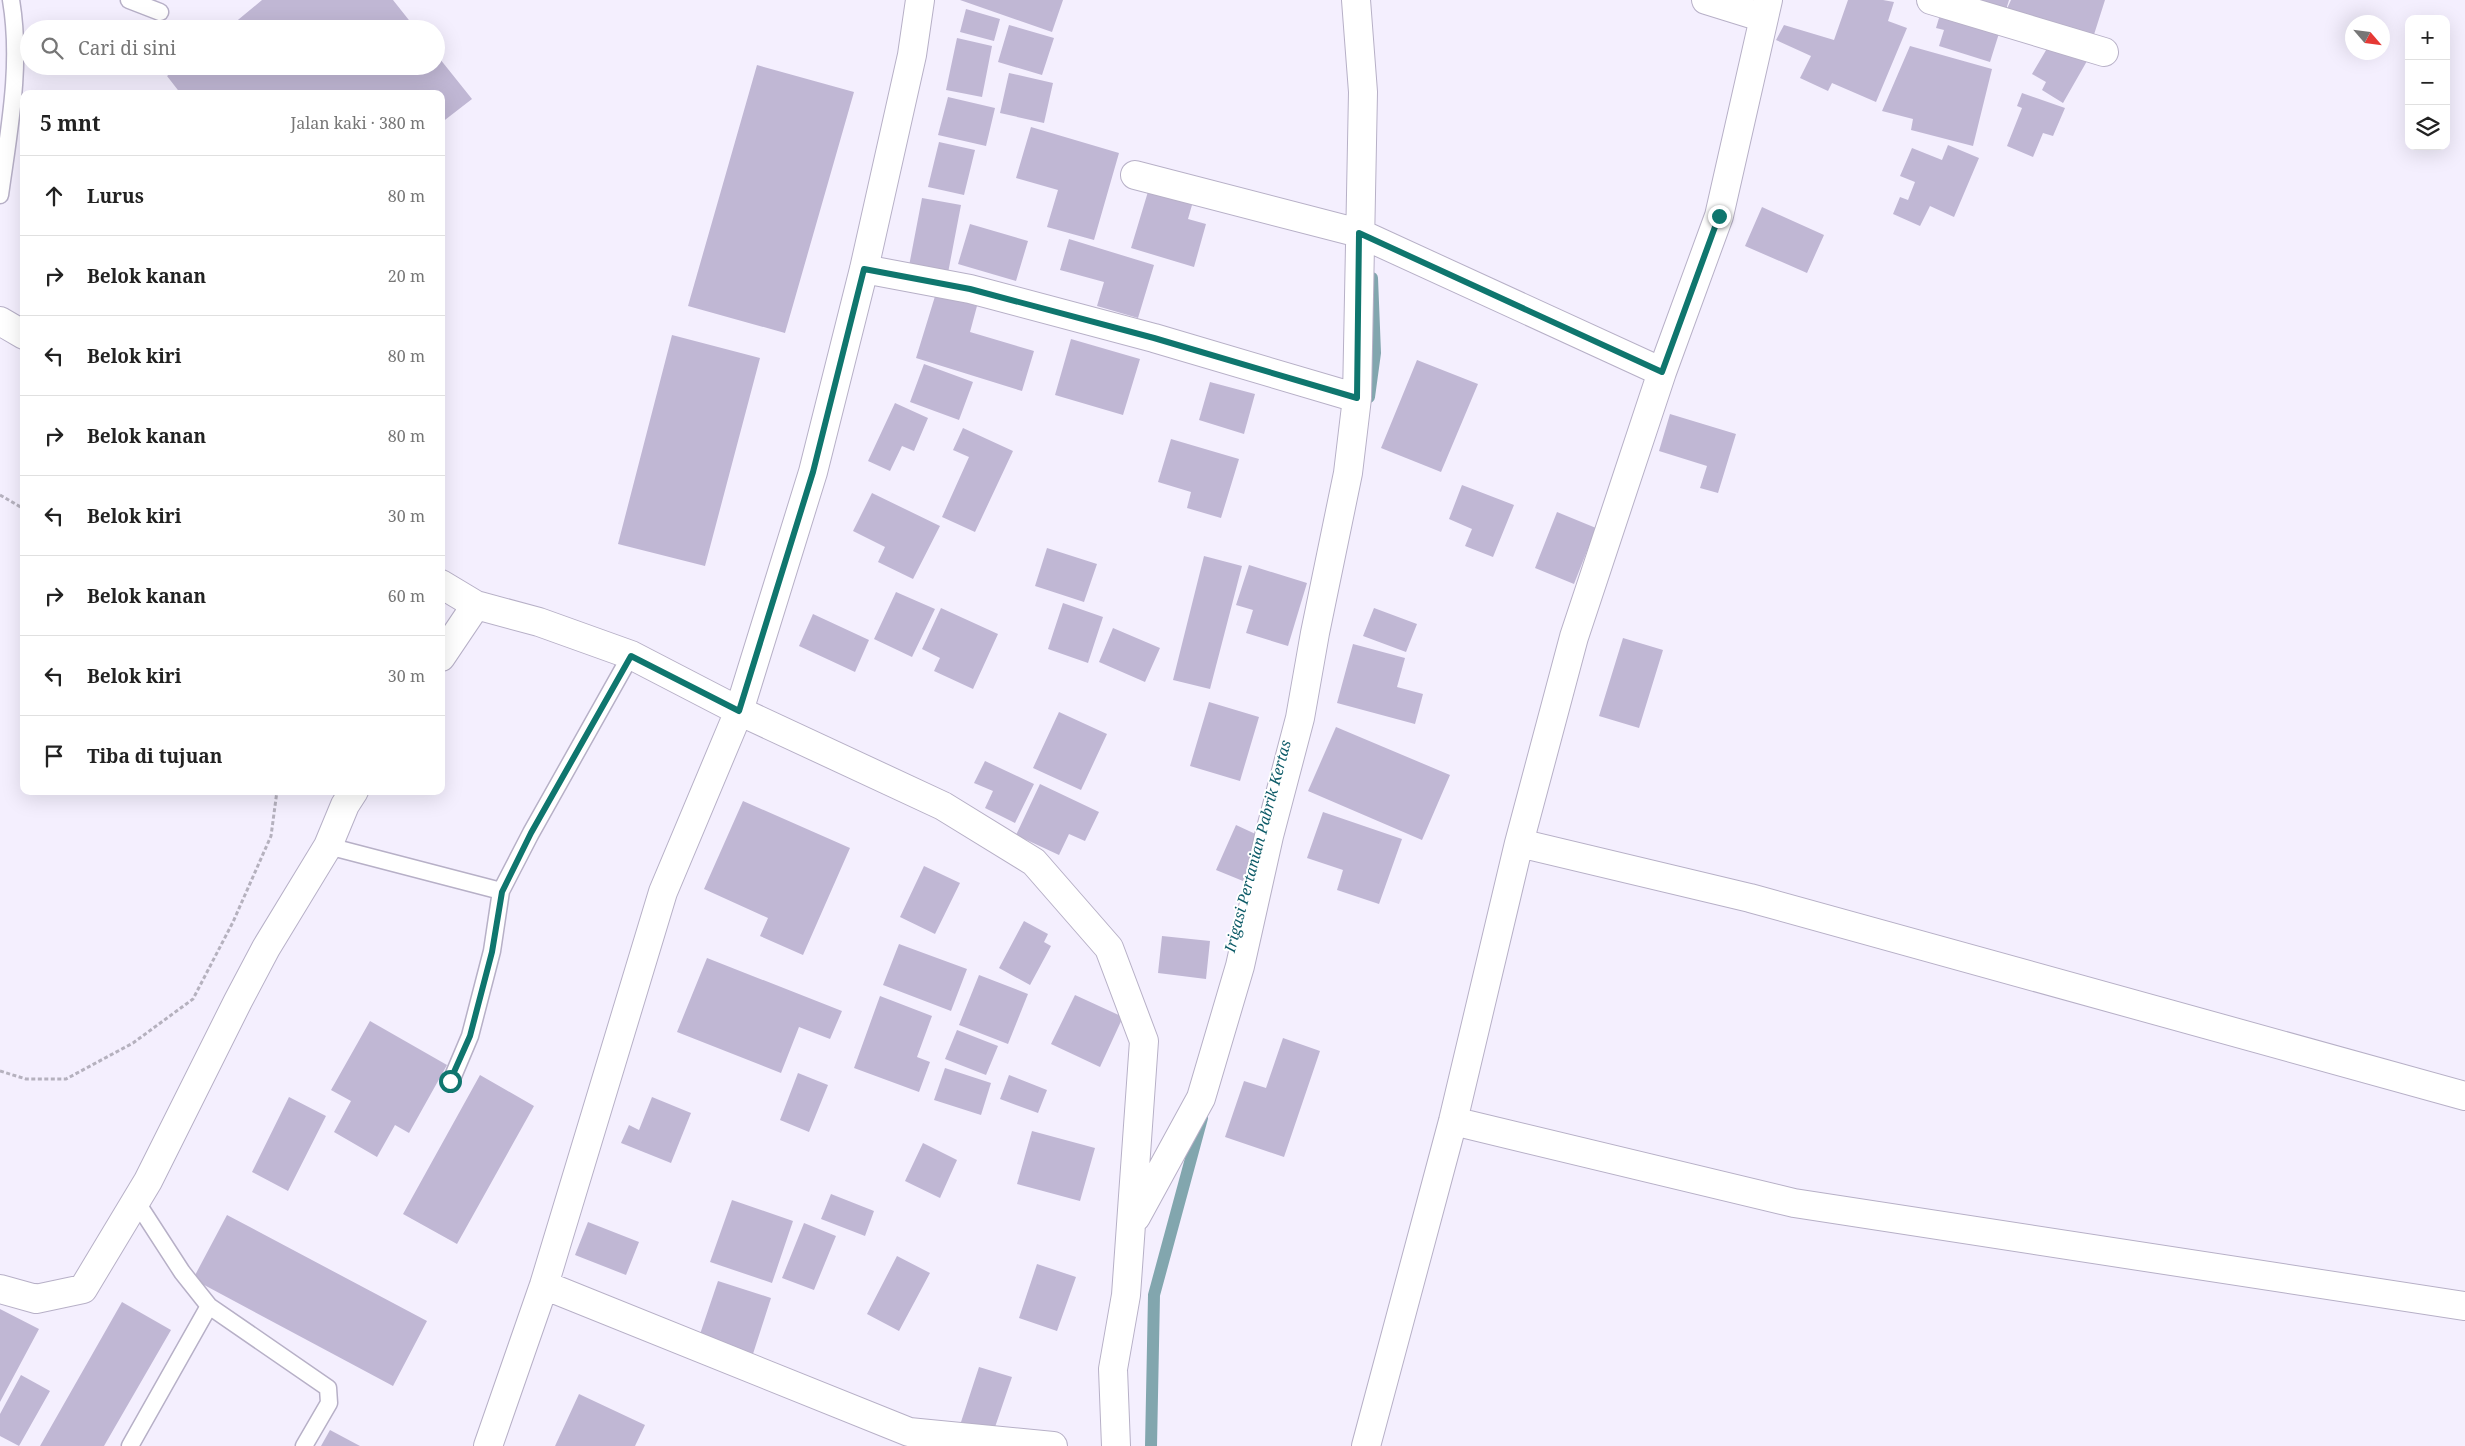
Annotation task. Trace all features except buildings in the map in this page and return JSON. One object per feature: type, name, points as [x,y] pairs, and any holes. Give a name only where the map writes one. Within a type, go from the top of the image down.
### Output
[{"type":"street","points":[[488,1446],[544,1285],[663,892],[739,711],[813,472],[864,269],[912,55],[920,0]]},
{"type":"street","points":[[1132,1224],[1201,1098],[1240,966],[1269,836],[1300,718],[1318,615],[1348,473],[1357,398],[1363,92],[1356,0]]},
{"type":"street","points":[[1366,1446],[1453,1121],[1519,843],[1574,637],[1662,372],[1719,216],[1766,9],[1706,0]]},
{"type":"street","points":[[1930,0],[2104,52]]},
{"type":"street","points":[[1136,175],[1359,233],[1662,372]]},
{"type":"street","points":[[864,269],[980,292],[1154,338],[1357,398]]},
{"type":"street","points":[[0,321],[20,334]]},
{"type":"street","points":[[445,586],[476,605],[539,622],[631,656],[739,711],[943,806],[1034,862],[1108,948],[1144,1041],[1126,1295],[1113,1369],[1116,1446]]},
{"type":"street","points":[[445,650],[476,605]]},
{"type":"street","points":[[0,1289],[36,1299],[82,1289],[159,1161],[266,948],[328,846],[345,805],[351,795]]},
{"type":"street","points":[[1519,843],[1750,898],[2465,1096]]},
{"type":"street","points":[[1453,1121],[1794,1202],[2464,1306]]},
{"type":"street","points":[[544,1285],[909,1432],[1053,1446]]},
{"type":"lane","points":[[0,195],[15,95],[14,17],[11,0]]},
{"type":"lane","points":[[129,0],[160,12]]},
{"type":"lane","points":[[450,1081],[473,1026],[492,952],[502,892],[531,833],[631,656]]},
{"type":"lane","points":[[328,846],[502,892]]},
{"type":"lane","points":[[136,1201],[182,1272],[208,1306],[328,1388],[329,1403],[304,1446]]},
{"type":"lane","points":[[130,1446],[208,1306]]},
{"type":"path","points":[[0,495],[20,507]]},
{"type":"path","points":[[0,1071],[26,1079],[66,1079],[133,1043],[193,999],[233,922],[271,836],[276,795]]},
{"type":"waterway","name":"Irigasi Pertanian Pabrik Kertas","points":[[1369,397],[1375,353],[1372,278]]},
{"type":"waterway","name":"Irigasi Pertanian Pabrik Kertas","points":[[1151,1446],[1154,1295],[1202,1118]]},
{"type":"route","points":[[450,1081],[470,1036],[492,952],[502,892],[531,833],[631,656],[739,711],[813,472],[864,269],[970,289],[1154,338],[1357,398],[1359,233],[1662,372],[1719,216]]}]
